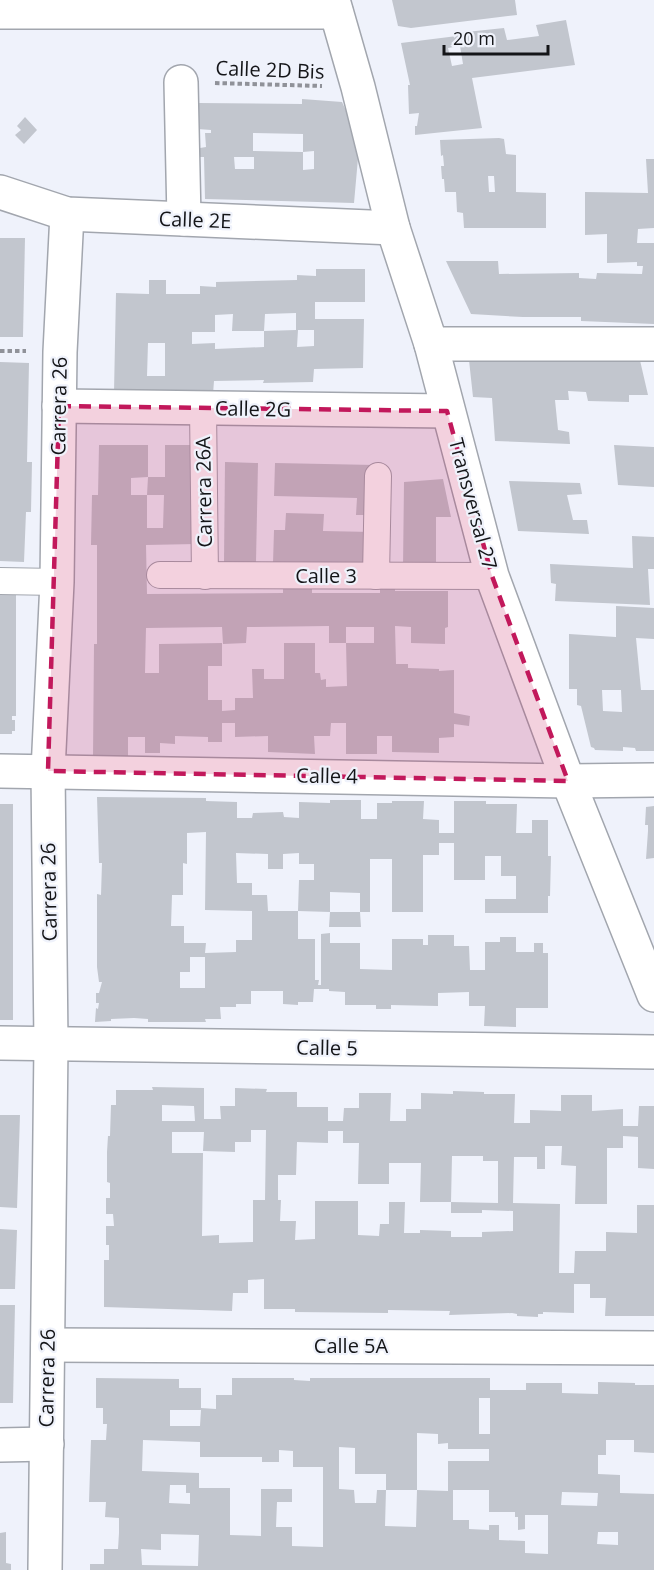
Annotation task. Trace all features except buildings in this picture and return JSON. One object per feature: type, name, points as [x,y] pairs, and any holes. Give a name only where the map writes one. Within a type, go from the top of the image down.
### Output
[{"type":"street","points":[[0,12],[334,6]]},
{"type":"street","name":"Transversal 27","points":[[334,6],[358,87],[393,228],[431,344],[492,576],[568,781],[654,995]]},
{"type":"street","points":[[181,82],[184,219]]},
{"type":"street","name":"Calle 2E","points":[[0,192],[67,214],[393,228]]},
{"type":"street","name":"Carrera 26","points":[[45,1570],[51,1044],[48,771],[57,582],[60,352],[67,214]]},
{"type":"street","points":[[431,344],[654,344]]},
{"type":"street","name":"Calle 2G","points":[[59,405],[447,411]]},
{"type":"street","name":"Carrera 26A","points":[[202,408],[205,576]]},
{"type":"street","points":[[376,576],[378,476]]},
{"type":"street","name":"Calle 3","points":[[160,575],[492,576]]},
{"type":"street","points":[[0,581],[57,582]]},
{"type":"street","name":"Calle 4","points":[[0,771],[568,781],[654,780]]},
{"type":"street","name":"Calle 5","points":[[0,1043],[654,1052]]},
{"type":"street","name":"Calle 5A","points":[[48,1345],[654,1348]]},
{"type":"street","points":[[0,1445],[46,1444]]},
{"type":"path","name":"Calle 2D Bis","points":[[181,82],[358,87]]},
{"type":"highlighted area","points":[[59,406],[447,411],[492,576],[568,781],[48,771]]}]
